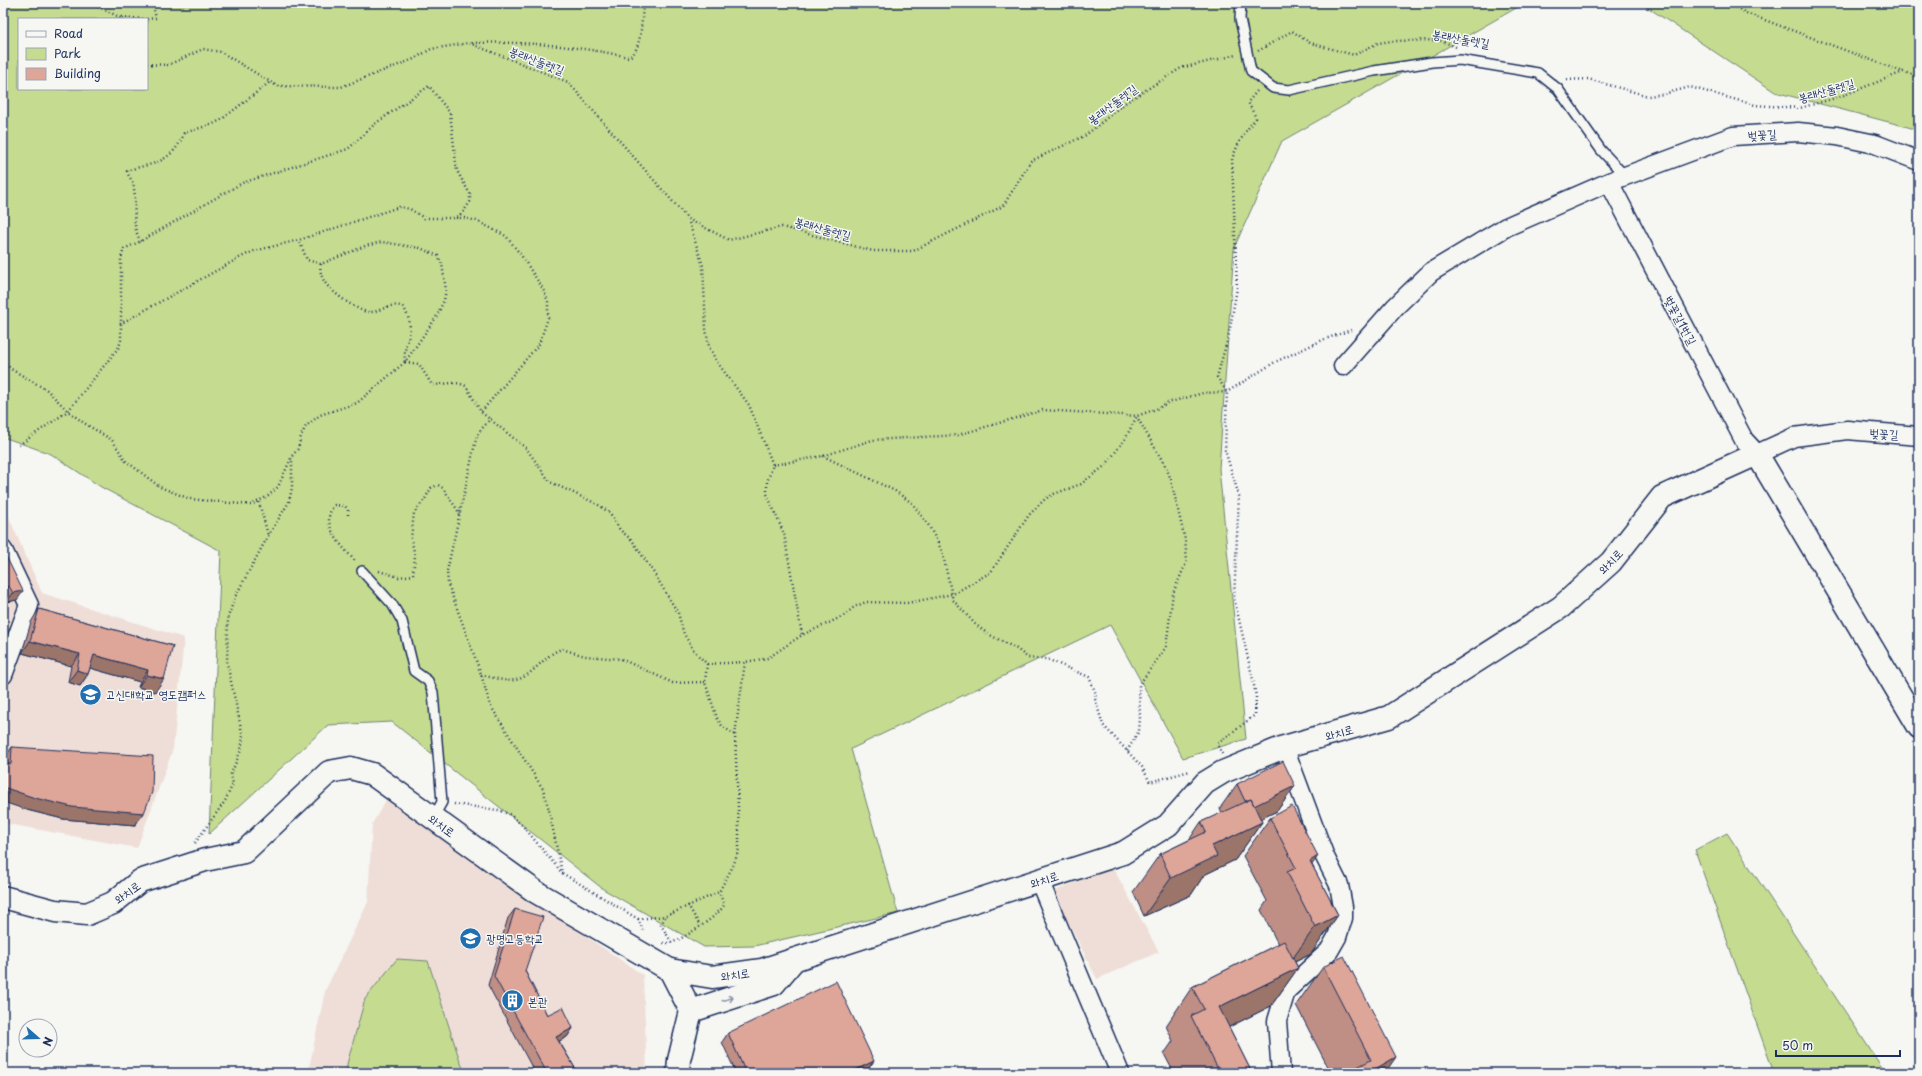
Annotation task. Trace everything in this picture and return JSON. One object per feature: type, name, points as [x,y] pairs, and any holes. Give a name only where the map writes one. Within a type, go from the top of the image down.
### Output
[{"type":"main road","points":[[1757,454],[1919,727]]},
{"type":"main road","name":"와치로","points":[[3,898],[55,911],[87,914],[112,903],[140,881],[206,860],[244,852],[329,772],[351,768],[372,774],[437,810],[536,892],[670,970],[712,977],[762,970],[1124,853],[1168,825],[1205,783],[1229,770],[1284,748],[1389,717],[1561,607],[1611,562],[1662,497],[1757,454]]},
{"type":"main road","points":[[691,1011],[774,984],[794,960]]},
{"type":"main road","points":[[670,970],[691,1011],[679,1060],[678,1073]]},
{"type":"street","name":"벚꽃길","points":[[1343,366],[1395,307],[1431,272],[1506,227],[1617,179],[1733,136],[1798,132],[1838,136],[1875,144],[1919,161]]},
{"type":"street","name":"벚꽃길1번길","points":[[1617,179],[1744,440],[1757,454]]},
{"type":"street","name":"벚꽃길","points":[[1757,454],[1794,437],[1847,430],[1919,436]]},
{"type":"street","points":[[3,550],[29,605],[3,675]]},
{"type":"street","points":[[1281,1073],[1277,1021],[1286,990],[1329,951],[1337,937],[1343,918],[1343,907],[1339,885],[1325,857],[1284,748]]},
{"type":"street","points":[[1039,880],[1120,1073]]},
{"type":"lane","points":[[1241,3],[1240,19],[1251,71],[1273,88],[1289,90],[1374,71],[1432,62],[1460,60],[1538,73],[1558,89],[1600,150],[1617,179]]},
{"type":"lane","points":[[362,571],[392,604],[402,621],[414,671],[428,681],[433,692],[437,810]]},
{"type":"path","points":[[91,3],[122,18]]},
{"type":"path","points":[[148,19],[156,18],[152,3]]},
{"type":"path","points":[[148,64],[168,65],[203,50],[221,52],[277,86],[341,87],[414,59],[431,49],[469,43],[492,42],[566,47],[599,50],[628,57],[636,53],[643,3]]},
{"type":"path","points":[[1729,3],[1746,13],[1903,72],[1919,76]]},
{"type":"path","name":"봉래산둘렛길","points":[[469,43],[568,82],[688,219],[729,240],[782,227],[873,251],[913,251],[1003,206],[1031,161],[1086,135],[1125,104],[1181,68],[1260,50],[1292,31],[1310,43],[1354,56],[1378,43],[1392,41],[1439,40],[1457,47]]},
{"type":"path","name":"봉래산둘렛길","points":[[1548,81],[1588,79],[1648,96],[1664,94],[1690,87],[1756,105],[1800,108],[1860,90],[1903,72]]},
{"type":"path","points":[[142,241],[137,235],[135,225],[134,188],[127,172],[131,169],[153,164],[167,157],[177,147],[184,133],[221,120],[270,82]]},
{"type":"path","points":[[1229,770],[1218,744],[1255,715],[1256,697],[1234,598],[1239,496],[1225,450],[1227,392],[1217,376],[1229,334],[1237,288],[1232,159],[1245,130],[1256,118],[1248,102],[1259,89],[1268,85]]},
{"type":"path","points":[[19,446],[68,411],[94,376],[119,347],[121,340],[122,251],[242,183],[348,149],[376,123],[429,86],[445,104],[450,113],[457,171],[470,194],[470,202],[464,211],[460,215],[451,219]]},
{"type":"path","points":[[120,324],[254,251],[298,240],[399,207],[410,208],[424,218],[477,221],[506,236],[521,255],[543,288],[548,301],[548,318],[539,344],[481,412]]},
{"type":"path","points":[[688,219],[703,266],[706,329],[709,347],[717,362],[749,405],[773,465],[767,482],[767,494],[784,534],[802,635]]},
{"type":"path","points":[[3,360],[11,369],[47,390],[68,411],[84,423],[112,440],[126,461],[160,487],[190,499],[251,505],[259,502],[278,487],[292,456],[298,449],[306,426],[320,415],[357,402],[405,362],[437,316],[444,300],[446,290],[444,274],[438,256],[420,248],[382,242],[365,246],[321,264],[307,260],[298,240]]},
{"type":"path","points":[[321,264],[321,274],[326,284],[357,308],[369,312],[395,305],[400,305],[404,308],[409,317],[410,326],[404,358],[405,362]]},
{"type":"path","points":[[773,465],[823,456],[872,440],[958,435],[1043,410],[1137,416],[1159,408],[1167,403],[1203,393],[1227,392],[1275,362],[1325,339],[1352,330]]},
{"type":"path","points":[[405,362],[419,364],[432,385],[443,385],[456,382],[466,386],[481,412],[491,418],[526,448],[550,482],[597,504],[610,513],[620,530],[632,540],[652,570],[678,613],[684,634],[694,651],[707,664],[745,662],[768,658],[802,635],[831,622],[854,607],[866,602],[907,603],[953,594],[991,572],[1028,515],[1045,499],[1081,484],[1106,465],[1125,439],[1137,416]]},
{"type":"path","points":[[1127,752],[1139,731],[1139,685],[1166,647],[1173,593],[1187,561],[1185,540],[1171,480],[1166,467],[1137,416]]},
{"type":"path","points":[[491,418],[479,432],[476,439],[447,571],[448,584],[481,674],[490,705],[543,789],[549,810],[562,873]]},
{"type":"path","points":[[182,867],[184,856],[225,801],[233,784],[231,774],[241,750],[243,737],[227,663],[228,617],[235,596],[268,536],[289,502],[292,488],[292,456]]},
{"type":"path","points":[[823,456],[895,491],[912,503],[929,526],[942,551],[953,594],[953,600],[975,624],[1028,658],[1047,659],[1088,677],[1096,694],[1095,699],[1103,725],[1142,767],[1150,782],[1186,771],[1194,771],[1205,783]]},
{"type":"path","points":[[348,515],[348,510],[345,506],[340,504],[335,505],[331,512],[329,525],[333,534],[362,571],[366,568],[372,568],[399,577],[412,575],[415,556],[411,538],[414,513],[434,485],[438,485],[443,488],[460,514]]},
{"type":"path","points":[[259,502],[268,536]]},
{"type":"path","points":[[481,674],[505,680],[516,680],[551,654],[562,649],[585,656],[621,659],[673,683],[705,682]]},
{"type":"path","points":[[437,810],[498,810],[511,815],[523,826],[562,873],[638,919],[665,916],[719,892],[734,864],[739,849],[735,735],[745,662]]},
{"type":"path","points":[[707,664],[705,682],[722,726],[735,735]]},
{"type":"path","points":[[665,916],[661,925],[672,943],[700,926],[723,908],[724,905],[719,892]]},
{"type":"path","points":[[688,905],[700,926]]},
{"type":"shaded area","name":"고신대학교 영도캠퍼스","points":[[3,504],[42,593],[184,638],[173,749],[137,848],[3,823]]},
{"type":"shaded area","name":"광명고등학교","points":[[386,800],[643,975],[647,1073],[308,1073],[325,991],[368,902],[372,824]]},
{"type":"shaded area","points":[[1112,866],[1159,952],[1097,979],[1053,892]]},
{"type":"green space","points":[[3,3],[1525,3],[1282,141],[1234,248],[1219,469],[1246,739],[1183,758],[1110,625],[851,749],[898,913],[754,946],[704,947],[603,889],[392,722],[328,725],[209,834],[221,551],[101,487],[51,454],[3,437]]},
{"type":"green space","points":[[1641,3],[1919,3],[1919,130],[1775,92]]},
{"type":"green space","points":[[1727,833],[1885,1072],[1774,1073],[1695,850]]},
{"type":"green space","points":[[397,959],[428,961],[465,1073],[347,1073],[347,1064],[365,999]]},
{"type":"building","points":[[3,550],[23,591],[13,593],[9,586],[3,588]]},
{"type":"building","points":[[39,609],[173,646],[164,679],[147,675],[148,670],[94,655],[88,674],[77,670],[80,654],[30,641]]},
{"type":"building","points":[[12,747],[153,756],[152,792],[144,813],[72,807],[35,798],[3,787],[3,763],[11,764]]},
{"type":"building","points":[[1283,761],[1295,786],[1254,806],[1251,799],[1245,801],[1237,784]]},
{"type":"building","points":[[1251,799],[1262,822],[1212,846],[1217,856],[1171,878],[1160,854],[1206,832],[1201,822]]},
{"type":"building","points":[[1292,806],[1318,856],[1310,861],[1338,915],[1315,927],[1287,872],[1296,868],[1270,818]]},
{"type":"building","name":"본관","points":[[515,909],[543,917],[525,971],[547,1015],[563,1007],[573,1028],[556,1037],[578,1073],[547,1073],[494,976]]},
{"type":"building","points":[[1284,941],[1298,968],[1219,1007],[1252,1073],[1220,1073],[1191,1016],[1204,1009],[1192,987]]},
{"type":"building","points":[[1344,956],[1396,1057],[1375,1069],[1377,1073],[1345,1073],[1371,1060],[1323,967]]},
{"type":"building","points":[[836,981],[874,1061],[849,1073],[746,1073],[728,1033]]},
{"type":"place","name":"고신대학교 영도캠퍼스","points":[[91,694]]},
{"type":"place","name":"광명고등학교","points":[[470,938]]},
{"type":"place","name":"본관","points":[[512,1001]]}]
